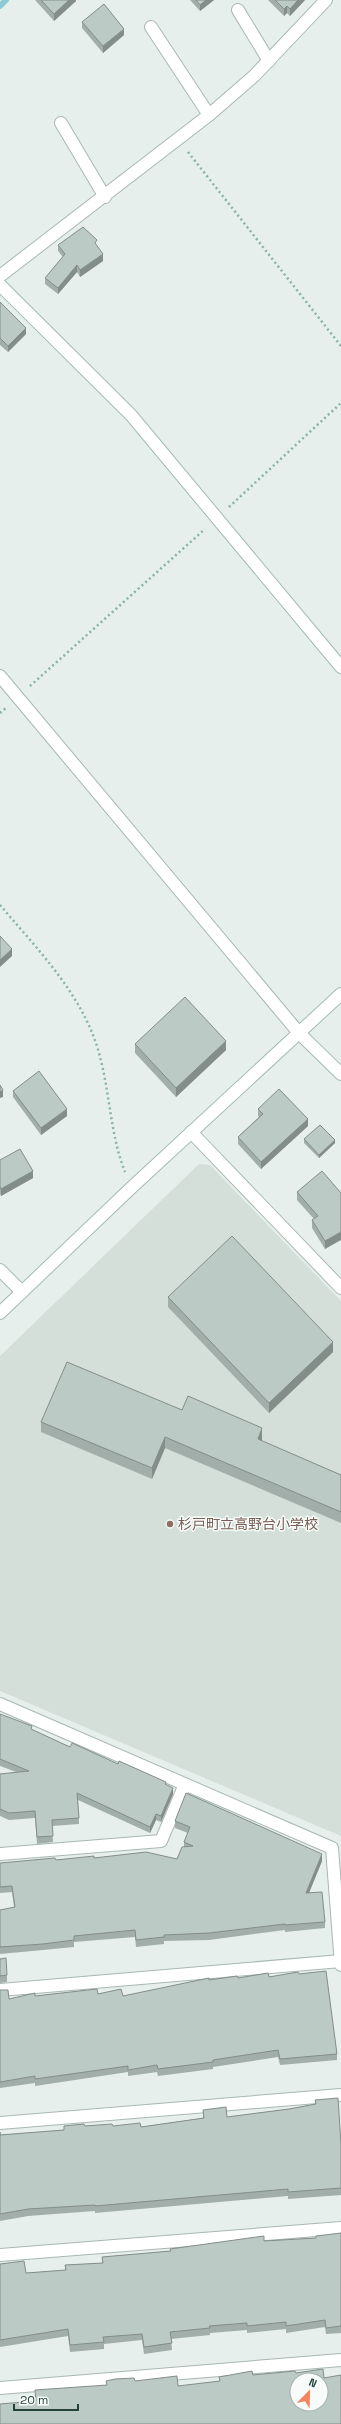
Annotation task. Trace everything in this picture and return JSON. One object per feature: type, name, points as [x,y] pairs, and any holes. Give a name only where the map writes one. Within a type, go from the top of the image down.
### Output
[{"type":"street","points":[[0,276],[105,197],[209,115],[269,60],[326,0]]},
{"type":"street","points":[[238,10],[269,60]]},
{"type":"street","points":[[151,27],[209,115]]},
{"type":"street","points":[[61,123],[105,197]]},
{"type":"street","points":[[0,285],[131,415],[341,667]]},
{"type":"street","points":[[0,676],[299,1033],[341,1074]]},
{"type":"street","points":[[0,1313],[131,1188],[341,994]]},
{"type":"street","points":[[191,1132],[341,1288]]},
{"type":"street","points":[[0,1270],[22,1292]]},
{"type":"street","points":[[0,1704],[332,1848],[341,1965]]},
{"type":"street","points":[[0,1854],[161,1841],[185,1784]]},
{"type":"street","points":[[0,1990],[341,1961]]},
{"type":"street","points":[[0,2123],[341,2095]]},
{"type":"street","points":[[0,2255],[341,2228]]},
{"type":"street","points":[[0,2388],[341,2360]]},
{"type":"path","points":[[178,139],[341,346]]},
{"type":"path","points":[[0,713],[217,518],[341,403]]},
{"type":"path","points":[[0,905],[53,967],[74,999],[89,1026],[104,1074],[117,1152],[131,1188]]},
{"type":"shaded area","name":"杉戸町立高野台小学校","points":[[199,1164],[210,1165],[341,1301],[341,1836],[0,1691],[0,1356]]},
{"type":"building","points":[[41,0],[69,0],[54,14]]},
{"type":"building","points":[[196,0],[206,0],[200,5]]},
{"type":"building","points":[[275,0],[298,0],[290,9],[287,6],[284,9]]},
{"type":"building","points":[[104,4],[124,29],[103,46],[82,22]]},
{"type":"building","points":[[83,227],[97,240],[95,243],[103,254],[80,270],[77,265],[58,288],[45,278],[65,254],[58,245]]},
{"type":"building","points":[[0,302],[26,328],[8,346],[0,338]]},
{"type":"building","points":[[0,936],[12,949],[0,960]]},
{"type":"building","points":[[185,997],[226,1041],[176,1088],[135,1044]]},
{"type":"building","points":[[39,1071],[67,1109],[41,1128],[13,1091]]},
{"type":"building","points":[[0,1085],[3,1090],[0,1092]]},
{"type":"building","points":[[279,1089],[308,1119],[261,1162],[238,1137],[263,1114],[258,1109]]},
{"type":"building","points":[[320,1125],[335,1140],[319,1155],[304,1139]]},
{"type":"building","points":[[20,1149],[33,1171],[1,1189],[0,1160]]},
{"type":"building","points":[[322,1171],[341,1193],[341,1232],[325,1241],[312,1220],[318,1216],[297,1192]]},
{"type":"building","points":[[232,1236],[333,1342],[269,1403],[168,1297]]},
{"type":"building","points":[[67,1362],[182,1410],[188,1396],[262,1428],[258,1439],[341,1475],[341,1512],[165,1437],[152,1468],[41,1422]]},
{"type":"building","points":[[0,1714],[32,1726],[31,1729],[70,1747],[72,1743],[118,1764],[119,1761],[166,1782],[165,1784],[173,1788],[161,1816],[156,1814],[150,1827],[77,1793],[79,1818],[52,1820],[53,1836],[37,1837],[35,1811],[9,1813],[0,1809],[0,1774],[29,1771],[0,1759]]},
{"type":"building","points":[[186,1793],[322,1854],[306,1893],[322,1892],[325,1922],[285,1924],[209,1933],[164,1935],[164,1937],[136,1940],[135,1930],[74,1936],[74,1940],[43,1944],[0,1947],[0,1910],[15,1907],[12,1886],[0,1887],[0,1863],[55,1858],[56,1860],[94,1856],[94,1858],[146,1852],[177,1859],[182,1847],[193,1846],[184,1842],[190,1827],[175,1821]]},
{"type":"building","points":[[6,1958],[7,1975],[0,1976],[0,1959]]},
{"type":"building","points":[[326,1971],[337,2054],[280,2059],[278,2050],[213,2060],[213,2062],[158,2069],[157,2065],[128,2070],[128,2066],[35,2079],[35,2076],[0,2082],[0,1990],[8,1990],[9,1999],[35,1993],[35,1996],[97,1989],[98,1994],[121,1989],[123,1996],[209,1978],[209,1980],[237,1976],[238,1978],[268,1973],[269,1977],[298,1972],[299,1974]]},
{"type":"building","points":[[338,2098],[341,2145],[341,2188],[288,2192],[288,2189],[95,2206],[28,2209],[0,2214],[0,2135],[64,2130],[64,2126],[84,2124],[85,2126],[112,2124],[113,2126],[140,2123],[141,2127],[204,2118],[203,2110],[226,2107],[227,2117],[289,2109],[316,2104],[315,2100]]},
{"type":"building","points":[[341,2233],[341,2326],[326,2328],[325,2320],[286,2326],[286,2322],[247,2326],[247,2323],[209,2326],[210,2328],[170,2332],[172,2343],[144,2347],[142,2334],[103,2337],[104,2342],[70,2345],[68,2329],[0,2340],[0,2264],[24,2261],[26,2273],[66,2270],[65,2265],[103,2263],[102,2257],[171,2251],[170,2249],[264,2236],[264,2241],[316,2238],[316,2236]]},
{"type":"building","points":[[323,2369],[323,2372],[303,2372]]},
{"type":"building","points":[[252,2371],[253,2375],[295,2371],[289,2372],[289,2412],[329,2412],[329,2377],[341,2375],[341,2424],[0,2424],[0,2404],[36,2401],[35,2390],[107,2385],[106,2381],[115,2379],[134,2378],[135,2381],[177,2376],[178,2386],[220,2381],[219,2377]]},
{"type":"waterway","points":[[0,6],[6,0]]},
{"type":"place","name":"杉戸町立高野台小学校","points":[[170,1524]]}]
